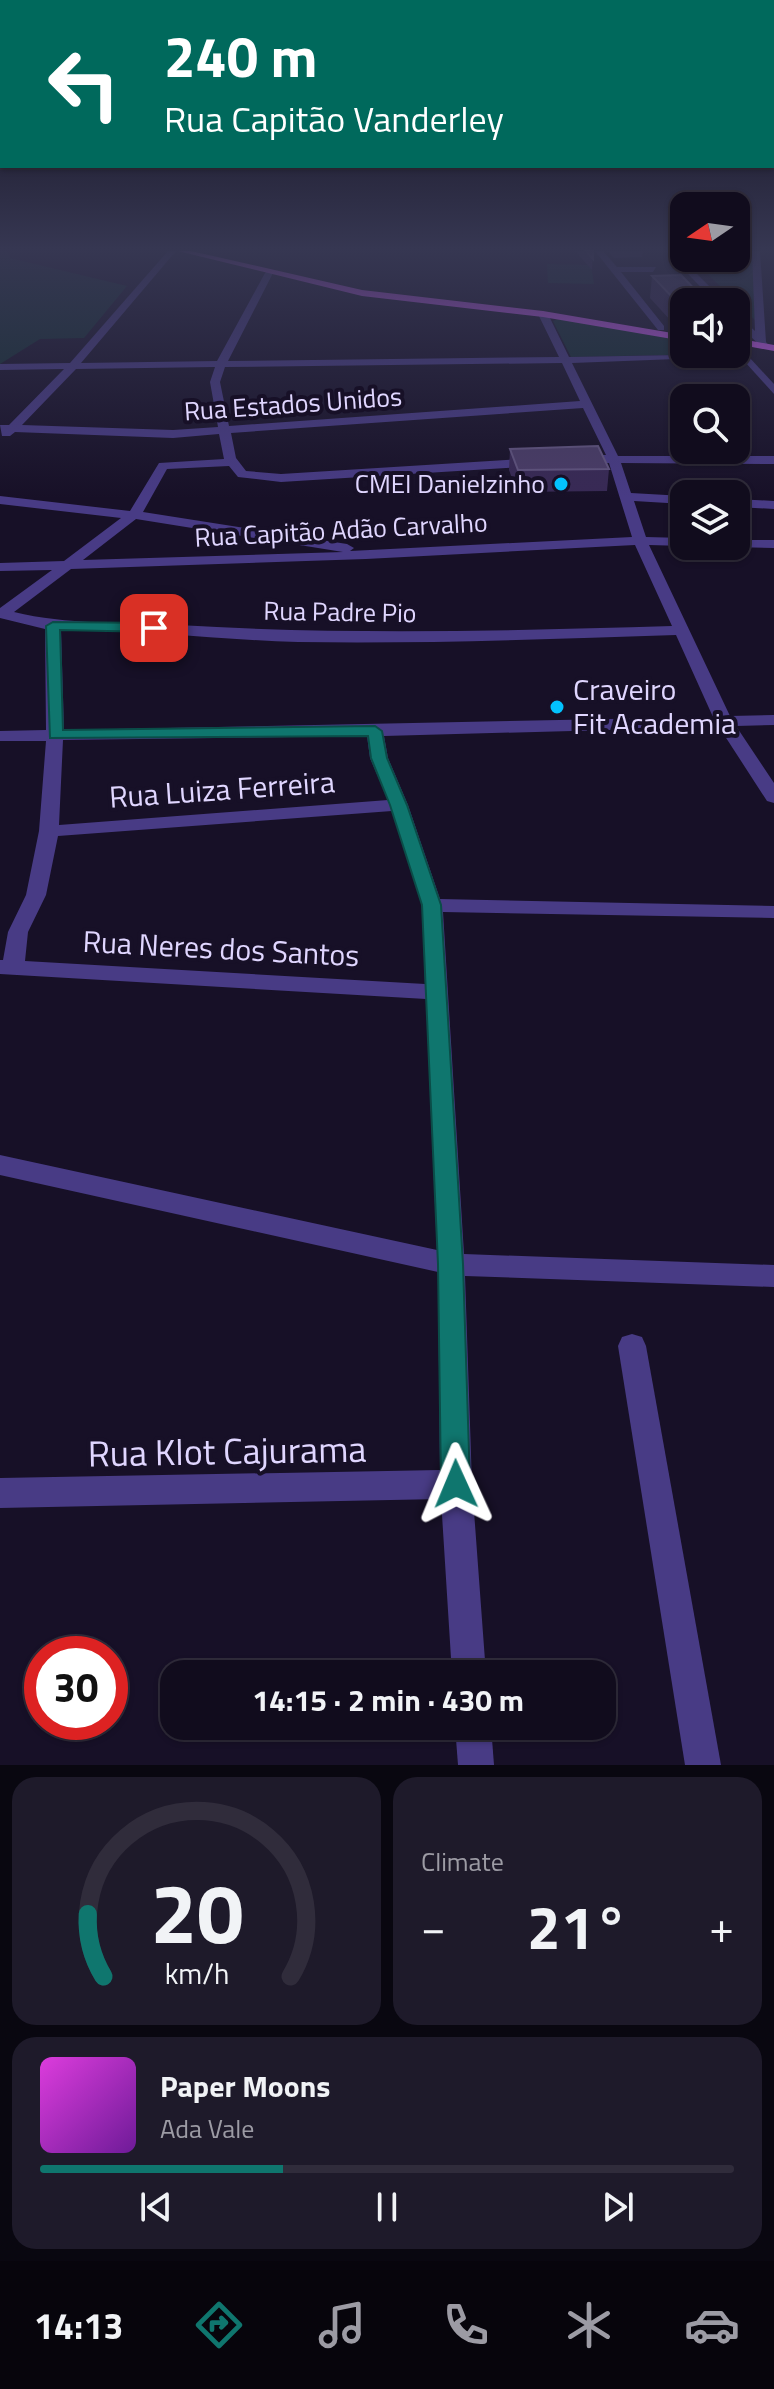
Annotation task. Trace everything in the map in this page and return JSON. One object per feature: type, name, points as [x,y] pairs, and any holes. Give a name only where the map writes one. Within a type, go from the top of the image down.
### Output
[{"type":"main road","points":[[750,350],[774,354]]},
{"type":"street","points":[[0,439],[6,429],[75,366],[101,333]]},
{"type":"street","points":[[237,333],[215,382],[231,462],[242,474],[281,478],[553,461]]},
{"type":"street","points":[[553,333],[613,457],[640,541],[724,721],[774,797]]},
{"type":"street","points":[[0,367],[566,360],[670,353]]},
{"type":"street","points":[[750,365],[774,391]]},
{"type":"street","name":"Rua Estados Unidos","points":[[6,429],[173,434],[588,404]]},
{"type":"street","points":[[568,460],[613,457],[774,460]]},
{"type":"street","points":[[1,613],[135,514],[163,466],[231,462]]},
{"type":"street","points":[[626,497],[670,499]]},
{"type":"street","points":[[0,500],[135,514],[341,546],[366,555]]},
{"type":"street","points":[[750,504],[774,505]]},
{"type":"street","name":"Rua Capitão Adão Carvalho","points":[[0,567],[670,542]]},
{"type":"street","points":[[750,544],[774,544]]},
{"type":"street","name":"Rua Padre Pio","points":[[1,613],[53,626],[99,625],[350,638],[681,630]]},
{"type":"street","points":[[6,967],[36,895],[49,831],[55,735],[53,626]]},
{"type":"street","points":[[0,736],[375,731],[774,720]]},
{"type":"street","points":[[375,731],[379,758],[399,805],[432,905],[451,1264],[456,1484],[468,1660]]},
{"type":"street","name":"Rua Luiza Ferreira","points":[[49,831],[399,805]]},
{"type":"street","points":[[432,905],[774,912]]},
{"type":"street","name":"Rua Neres dos Santos","points":[[6,967],[439,992]]},
{"type":"street","points":[[0,1165],[451,1264],[601,1272],[774,1276]]},
{"type":"street","points":[[632,1346],[703,1765]]},
{"type":"street","name":"Rua Klot Cajurama","points":[[0,1493],[456,1484]]},
{"type":"street","points":[[474,1740],[476,1765]]},
{"type":"green space","points":[[0,333],[88,333],[84,338],[40,339],[0,364]]},
{"type":"green space","points":[[559,333],[647,333],[670,338],[670,355],[571,357]]},
{"type":"building","points":[[598,446],[609,469],[518,470],[510,449]]},
{"type":"place","name":"CMEI Danielzinho","points":[[561,484]]},
{"type":"place","name":"Craveiro Fit Academia","points":[[557,707]]},
{"type":"route","points":[[154,628],[53,626],[55,735],[375,731],[379,758],[399,805],[432,905],[451,1264],[456,1484]]}]
